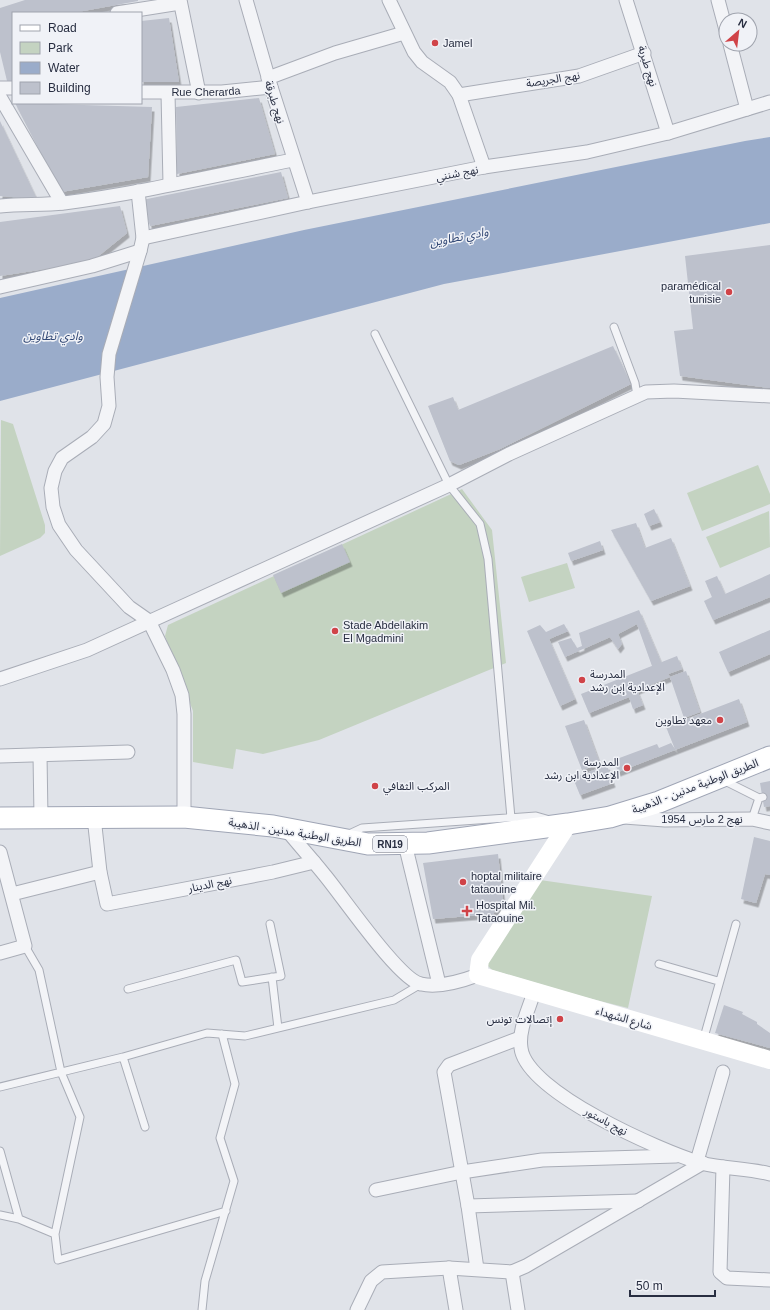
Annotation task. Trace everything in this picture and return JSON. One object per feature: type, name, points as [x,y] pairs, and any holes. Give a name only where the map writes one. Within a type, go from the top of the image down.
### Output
[{"type":"main road","name":"الطريق الوطنية مدنين - الذهيبة","points":[[0,818],[184,817],[286,829],[368,844],[405,844],[568,824],[610,817],[659,802],[770,757]]},
{"type":"main road","points":[[478,975],[480,960],[568,824]]},
{"type":"main road","name":"شارع الشهداء","points":[[478,975],[770,1060]]},
{"type":"street","name":"نهج طبرقة","points":[[246,0],[269,82],[293,160],[308,202]]},
{"type":"street","points":[[389,0],[404,34],[414,52],[422,62],[450,82],[459,95],[484,167]]},
{"type":"street","name":"نهج طبربة","points":[[626,0],[644,53],[668,133]]},
{"type":"street","points":[[718,0],[721,12]]},
{"type":"street","points":[[122,12],[180,1],[199,92]]},
{"type":"street","name":"Rue Cherarda","points":[[142,92],[199,92],[269,82],[335,53],[404,34]]},
{"type":"street","points":[[732,52],[747,109]]},
{"type":"street","name":"نهج الجريصة","points":[[459,95],[579,76],[644,53]]},
{"type":"street","points":[[0,88],[12,88]]},
{"type":"street","points":[[168,93],[170,184]]},
{"type":"street","name":"نهج شنني","points":[[143,238],[308,202],[484,167],[587,152],[668,133],[770,102]]},
{"type":"street","points":[[2,104],[62,203]]},
{"type":"street","points":[[0,206],[62,203],[138,191],[293,160]]},
{"type":"street","points":[[138,191],[143,238],[109,354],[107,377],[109,406],[104,424],[92,437],[62,458],[55,471],[51,488],[53,507],[59,525],[76,550],[129,607],[149,621],[173,670],[182,696],[184,714],[184,817]]},
{"type":"street","points":[[0,287],[92,266],[140,251]]},
{"type":"street","points":[[0,679],[87,650],[449,485],[509,454],[646,392],[674,391],[770,396]]},
{"type":"street","points":[[0,756],[128,752]]},
{"type":"street","points":[[40,755],[41,817]]},
{"type":"street","points":[[12,894],[100,872],[94,817]]},
{"type":"street","name":"نهج 2 مارس 1954","points":[[610,817],[665,820],[752,819],[770,823]]},
{"type":"street","points":[[286,829],[394,963],[411,980],[421,984],[439,984],[463,981],[478,975]]},
{"type":"street","points":[[405,844],[439,984]]},
{"type":"street","points":[[0,852],[26,946],[0,954]]},
{"type":"street","name":"نهج الدينار","points":[[100,872],[107,904],[273,872],[314,862]]},
{"type":"street","name":"نهج باستور","points":[[534,992],[520,1038],[523,1059],[566,1099],[601,1120],[680,1156],[723,1167],[770,1174]]},
{"type":"street","points":[[477,1269],[468,1206],[445,1078],[446,1068],[458,1061],[520,1038]]},
{"type":"street","points":[[357,1310],[371,1281],[382,1272],[449,1268],[512,1272],[526,1266],[640,1201],[700,1162],[723,1072]]},
{"type":"street","points":[[376,1190],[462,1172],[542,1160],[680,1156]]},
{"type":"street","points":[[723,1167],[720,1272],[727,1278],[770,1280]]},
{"type":"street","points":[[468,1206],[640,1201]]},
{"type":"street","points":[[449,1268],[456,1310]]},
{"type":"street","points":[[512,1272],[518,1310]]},
{"type":"lane","points":[[614,327],[635,383],[637,396]]},
{"type":"lane","points":[[375,334],[449,485],[480,524],[488,559],[511,818]]},
{"type":"lane","points":[[719,778],[761,798],[752,819]]},
{"type":"lane","points":[[338,839],[362,828],[536,816],[568,824]]},
{"type":"lane","points":[[128,989],[236,960],[242,982],[282,976],[270,924]]},
{"type":"lane","points":[[702,1041],[718,981],[736,924]]},
{"type":"lane","points":[[26,946],[39,970],[61,1072],[80,1117],[55,1234],[58,1260],[226,1211]]},
{"type":"lane","points":[[659,964],[718,981]]},
{"type":"lane","points":[[272,977],[278,1028]]},
{"type":"lane","points":[[0,1087],[123,1057],[207,1033],[245,1036],[394,1000],[421,984]]},
{"type":"lane","points":[[202,1310],[205,1281],[234,1181],[220,1138],[235,1084],[222,1034]]},
{"type":"lane","points":[[123,1057],[145,1127]]},
{"type":"lane","points":[[0,1151],[19,1219]]},
{"type":"lane","points":[[0,1215],[19,1219],[55,1234]]},
{"type":"green space","points":[[1,420],[13,424],[45,525],[45,533],[40,538],[0,556]]},
{"type":"green space","points":[[758,465],[770,494],[770,504],[702,531],[687,493]]},
{"type":"green space","name":"Stade Abdelاakim El Mgadmini","points":[[462,489],[492,530],[506,663],[319,740],[263,754],[236,749],[233,769],[193,762],[193,711],[165,636],[168,625]]},
{"type":"green space","points":[[769,511],[770,547],[720,568],[706,537]]},
{"type":"green space","points":[[567,563],[575,588],[529,602],[521,577]]},
{"type":"green space","points":[[540,880],[652,896],[628,1008],[584,997],[492,970],[488,966],[488,959]]},
{"type":"water","name":"وادي تطاوين","points":[[770,137],[770,223],[444,284],[0,401],[0,298],[304,230]]},
{"type":"building","points":[[25,0],[138,0],[78,12],[12,12],[12,81],[7,81],[0,52],[0,8]]},
{"type":"building","points":[[169,18],[179,82],[142,82],[142,21]]},
{"type":"building","points":[[259,98],[275,154],[177,174],[176,107]]},
{"type":"building","points":[[16,104],[152,107],[148,177],[61,192]]},
{"type":"building","points":[[0,121],[37,199],[0,196]]},
{"type":"building","points":[[281,172],[288,198],[150,226],[142,200]]},
{"type":"building","points":[[120,206],[127,233],[91,262],[0,276],[0,222]]},
{"type":"building","name":"paramédical tunisie","points":[[770,245],[770,388],[680,376],[674,331],[693,329],[685,256]]},
{"type":"building","points":[[613,346],[631,384],[500,449],[459,465],[450,461],[428,406],[453,397],[458,410]]},
{"type":"building","points":[[654,509],[660,522],[649,526],[644,514]]},
{"type":"building","points":[[636,523],[645,548],[671,538],[690,586],[651,601],[611,530]]},
{"type":"building","points":[[600,541],[603,550],[571,561],[568,553]]},
{"type":"building","points":[[342,544],[350,562],[281,593],[273,575]]},
{"type":"building","points":[[770,574],[770,597],[713,620],[704,601],[712,597],[705,581],[717,576],[725,594]]},
{"type":"building","points":[[639,610],[661,662],[652,666],[637,624],[618,634],[622,644],[618,649],[610,637],[565,657],[558,642],[571,638],[577,648],[582,646],[579,633]]},
{"type":"building","points":[[564,624],[568,631],[549,639],[575,699],[560,706],[527,631],[540,625],[546,632]]},
{"type":"building","points":[[770,630],[770,654],[728,672],[719,652]]},
{"type":"building","points":[[677,656],[682,669],[668,674],[670,677],[637,690],[643,705],[633,709],[629,697],[589,713],[581,694]]},
{"type":"building","points":[[686,671],[700,712],[684,718],[670,677]]},
{"type":"building","points":[[739,699],[747,722],[618,772],[614,760],[657,744],[659,748],[671,743],[675,749],[666,727]]},
{"type":"building","points":[[584,720],[600,764],[582,770],[565,726]]},
{"type":"building","points":[[607,765],[613,783],[580,795],[573,778]]},
{"type":"building","points":[[770,781],[770,806],[764,807],[760,783]]},
{"type":"building","points":[[754,837],[770,841],[770,875],[765,874],[756,903],[741,899]]},
{"type":"building","name":"hoptal militaire tataouine","points":[[498,854],[503,901],[493,914],[433,919],[423,863]]},
{"type":"building","points":[[724,1005],[743,1012],[742,1014],[757,1022],[757,1024],[770,1033],[770,1048],[715,1033]]},
{"type":"place","name":"Jamel","points":[[435,43]]},
{"type":"place","name":"paramédical tunisie","points":[[729,292]]},
{"type":"place","name":"Stade Abdelاakim El Mgadmini","points":[[335,631]]},
{"type":"place","name":"المدرسة الإعدادية إبن رشد","points":[[582,680]]},
{"type":"place","name":"معهد تطاوين","points":[[720,720]]},
{"type":"place","name":"المدرسة الإعدادية ابن رشد","points":[[627,768]]},
{"type":"place","name":"المركب الثقافي","points":[[375,786]]},
{"type":"place","name":"hoptal militaire tataouine","points":[[463,882]]},
{"type":"place","name":"Hospital Mil. Tataouine","points":[[467,911]]},
{"type":"place","name":"إتصالات تونس","points":[[560,1019]]}]
